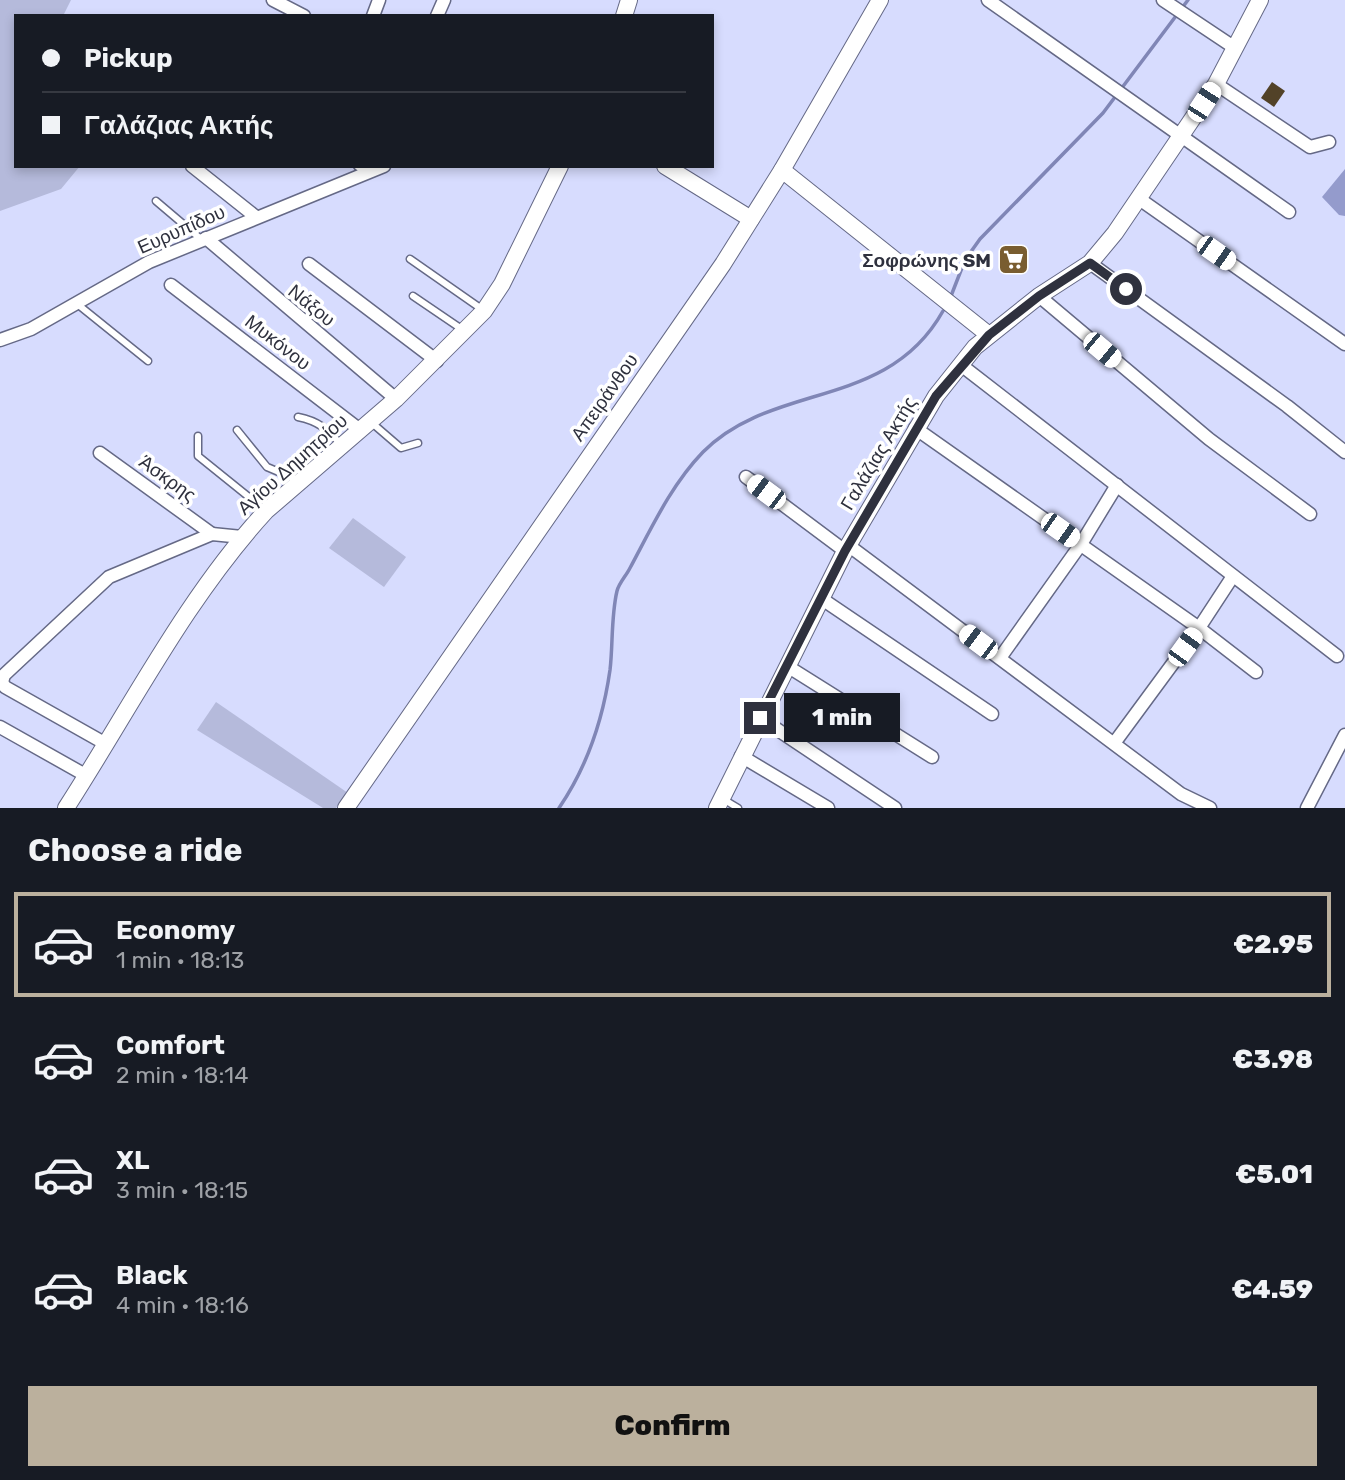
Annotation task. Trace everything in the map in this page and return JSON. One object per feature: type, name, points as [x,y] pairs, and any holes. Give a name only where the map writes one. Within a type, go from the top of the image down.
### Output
[{"type":"street","points":[[273,0],[300,14]]},
{"type":"street","name":"Απειράνθου","points":[[346,808],[693,309],[782,170],[880,0]]},
{"type":"street","points":[[988,0],[1289,212]]},
{"type":"street","points":[[1163,0],[1235,48]]},
{"type":"street","name":"Γαλάζιας Ακτής","points":[[719,803],[847,548],[915,428],[961,365],[989,335],[1039,296],[1090,263],[1115,233],[1216,84],[1260,0]]},
{"type":"street","points":[[1216,84],[1310,147],[1329,142]]},
{"type":"street","points":[[195,168],[256,217]]},
{"type":"street","name":"Αγίου Δημητρίου","points":[[66,808],[205,589],[242,537],[299,481],[342,447],[437,361],[484,311],[502,284],[559,168]]},
{"type":"street","points":[[668,168],[751,219]]},
{"type":"street","name":"Ευρυπίδου","points":[[0,340],[31,329],[149,262],[256,217],[310,198],[364,169]]},
{"type":"street","points":[[782,170],[989,335]]},
{"type":"street","points":[[1138,198],[1345,344]]},
{"type":"street","name":"Νάξου","points":[[204,239],[396,399]]},
{"type":"street","points":[[1090,263],[1287,406],[1345,452]]},
{"type":"street","points":[[309,264],[437,361]]},
{"type":"street","name":"Μυκόνου","points":[[171,285],[365,426]]},
{"type":"street","points":[[1039,296],[1209,439],[1310,514]]},
{"type":"street","points":[[961,365],[1337,656]]},
{"type":"street","points":[[915,428],[1199,628],[1256,672]]},
{"type":"street","name":"Άσκρης","points":[[100,453],[212,534]]},
{"type":"street","points":[[746,477],[1000,658],[1181,794],[1210,808]]},
{"type":"street","points":[[1000,658],[1081,544],[1117,485]]},
{"type":"street","points":[[106,744],[5,687],[2,682],[4,675],[108,577],[212,534],[242,537]]},
{"type":"street","points":[[1115,742],[1199,628],[1233,576]]},
{"type":"street","points":[[822,599],[992,714]]},
{"type":"street","points":[[787,666],[932,757]]},
{"type":"street","points":[[760,718],[895,808]]},
{"type":"street","points":[[0,727],[87,776]]},
{"type":"street","points":[[1307,808],[1345,735]]},
{"type":"street","points":[[741,756],[828,808]]},
{"type":"lane","points":[[156,201],[204,239]]},
{"type":"lane","points":[[410,259],[484,311]]},
{"type":"lane","points":[[413,296],[465,332]]},
{"type":"lane","points":[[76,303],[148,362]]},
{"type":"lane","points":[[298,417],[312,420],[327,428],[342,447]]},
{"type":"lane","points":[[365,426],[401,448],[418,443]]},
{"type":"lane","points":[[237,430],[267,467],[299,481]]},
{"type":"lane","points":[[198,436],[198,456],[266,511]]},
{"type":"lane","points":[[719,803],[738,808]]},
{"type":"shaded area","points":[[0,0],[71,0],[64,14],[14,14],[14,168],[78,168],[61,189],[0,211]]},
{"type":"shaded area","points":[[1345,169],[1345,216],[1339,215],[1322,197]]},
{"type":"shaded area","points":[[353,518],[406,557],[384,587],[329,548]]},
{"type":"shaded area","points":[[216,702],[348,793],[336,808],[323,808],[197,730]]},
{"type":"building","points":[[1272,82],[1285,91],[1274,107],[1261,98]]},
{"type":"waterway","points":[[951,296],[965,260],[980,239],[1103,113],[1188,0]]},
{"type":"waterway","points":[[559,808],[586,759],[603,706],[610,670],[618,588],[681,479],[703,452],[731,430],[762,414],[861,381],[892,365],[919,343],[943,311]]},
{"type":"place","name":"Σοφρώνης SM","points":[[1014,260]]},
{"type":"route","points":[[760,718],[887,474],[936,396],[975,347],[1039,296],[1090,263],[1126,289]]}]
